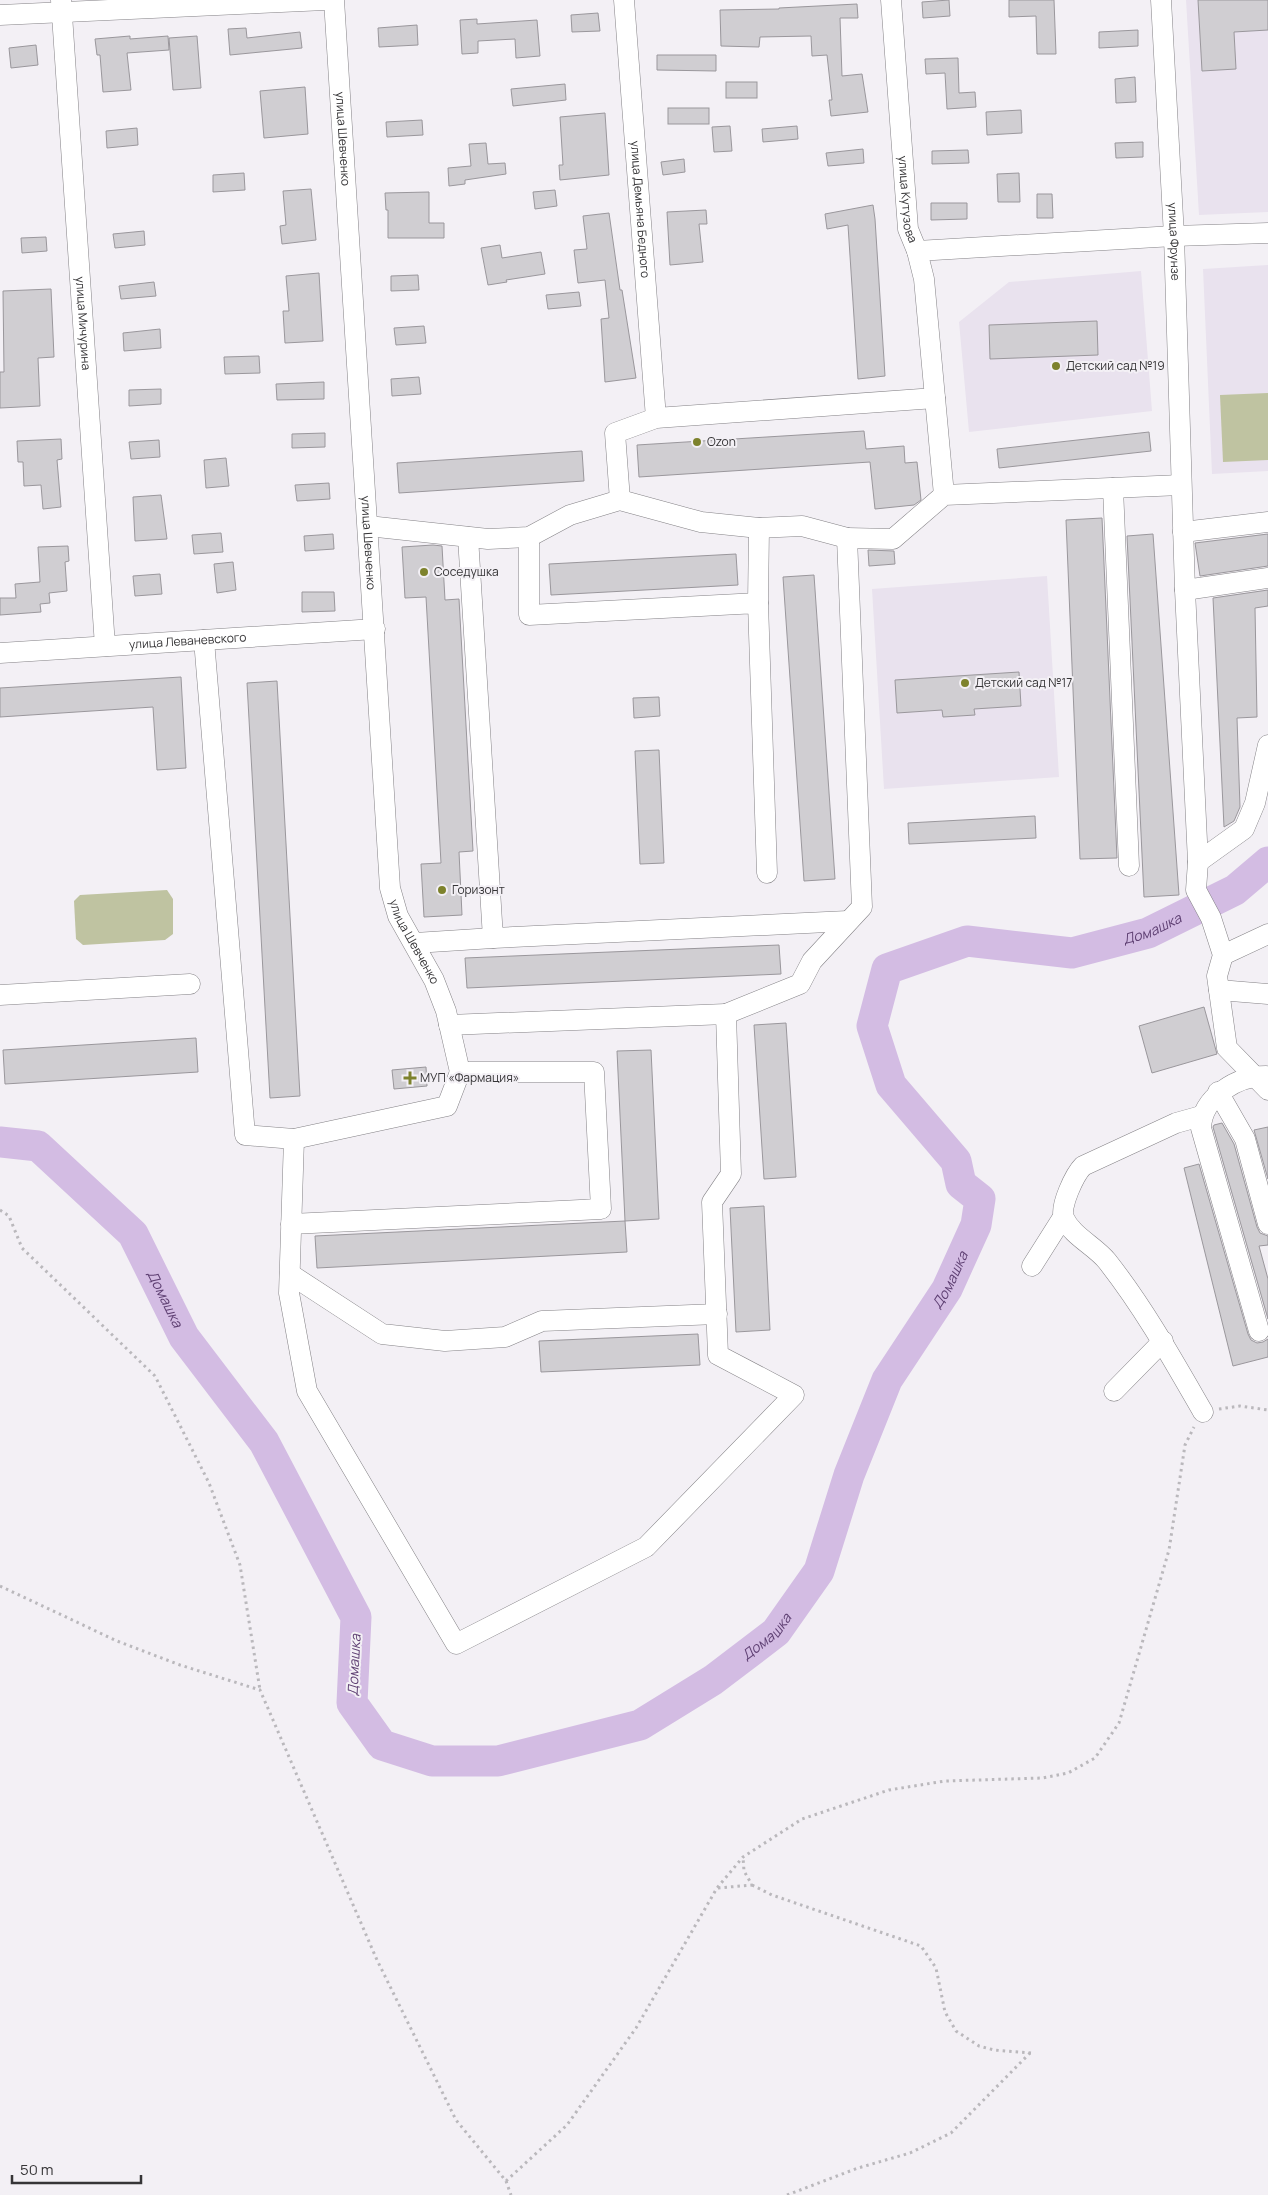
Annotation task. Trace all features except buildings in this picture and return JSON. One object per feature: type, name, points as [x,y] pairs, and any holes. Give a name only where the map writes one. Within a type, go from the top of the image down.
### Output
[{"type":"street","points":[[0,15],[61,6],[325,0]]},
{"type":"street","name":"улица Шевченко","points":[[334,0],[390,888],[398,916],[415,943],[434,980],[449,1025],[460,1072]]},
{"type":"street","name":"улица Демьяна Бедного","points":[[624,0],[656,418]]},
{"type":"street","name":"улица Кутузова","points":[[891,0],[908,229],[917,250],[924,279],[944,495]]},
{"type":"street","name":"улица Фрунзе","points":[[1161,0],[1174,236],[1185,590],[1198,862],[1196,890],[1211,918],[1223,955]]},
{"type":"street","name":"улица Мичурина","points":[[61,6],[105,646]]},
{"type":"street","points":[[917,250],[1174,236],[1268,233]]},
{"type":"street","points":[[620,500],[615,432],[656,418],[935,398]]},
{"type":"street","points":[[368,526],[488,539],[528,537],[570,515],[620,500],[701,522],[759,528],[802,526],[847,538],[894,539],[944,495],[1182,485]]},
{"type":"street","points":[[1113,488],[1129,866]]},
{"type":"street","points":[[1183,532],[1268,522]]},
{"type":"street","points":[[759,528],[758,603],[768,873]]},
{"type":"street","points":[[468,537],[493,938]]},
{"type":"street","points":[[528,537],[529,615],[758,603]]},
{"type":"street","points":[[449,1025],[726,1014],[800,984],[812,960],[862,907],[847,538]]},
{"type":"street","points":[[1185,590],[1268,578]]},
{"type":"street","name":"улица Леваневского","points":[[0,653],[375,629]]},
{"type":"street","points":[[204,640],[245,1135],[294,1139],[446,1106],[460,1072],[594,1072],[601,1209],[291,1224]]},
{"type":"street","points":[[1198,862],[1244,829],[1255,803],[1268,746]]},
{"type":"street","points":[[415,943],[848,921]]},
{"type":"street","points":[[1264,1081],[1227,1048],[1217,976],[1223,955],[1268,934]]},
{"type":"street","points":[[0,995],[190,984]]},
{"type":"street","points":[[1218,990],[1268,994]]},
{"type":"street","points":[[294,1139],[289,1293],[307,1391],[456,1644],[646,1547],[794,1395],[718,1355],[712,1202],[731,1174],[726,1014]]},
{"type":"street","points":[[1259,1331],[1201,1128],[1201,1116],[1218,1092],[1264,1081]]},
{"type":"street","points":[[1218,1092],[1244,1139],[1268,1224]]},
{"type":"street","points":[[1032,1266],[1063,1217],[1064,1204],[1076,1172],[1083,1166],[1176,1123],[1201,1116]]},
{"type":"street","points":[[1063,1217],[1106,1260],[1163,1341],[1203,1412]]},
{"type":"street","points":[[290,1274],[382,1334],[445,1341],[504,1337],[542,1321],[717,1314]]},
{"type":"street","points":[[1114,1391],[1163,1341]]},
{"type":"path","points":[[0,1210],[9,1216],[22,1248],[155,1376],[209,1484],[240,1565],[260,1690],[377,1960],[456,2120],[506,2181],[511,2195]]},
{"type":"path","points":[[506,2181],[567,2125],[636,2028],[717,1888],[743,1857],[802,1819],[888,1790],[945,1781],[1042,1778],[1068,1773],[1095,1758],[1119,1723],[1169,1550],[1184,1444],[1203,1412],[1240,1406],[1268,1410]]},
{"type":"path","points":[[0,1586],[117,1641],[180,1665],[260,1690]]},
{"type":"path","points":[[743,1857],[744,1871],[752,1885]]},
{"type":"path","points":[[717,1888],[752,1885],[772,1895],[921,1946],[936,1968],[945,2012],[956,2031],[979,2046],[994,2050],[1031,2053],[951,2132],[910,2153],[858,2168],[787,2195]]},
{"type":"shaded area","points":[[1186,0],[1268,0],[1268,212],[1199,215]]},
{"type":"shaded area","points":[[1268,265],[1268,471],[1212,474],[1203,269]]},
{"type":"shaded area","name":"Детский сад №19","points":[[1141,271],[1152,411],[969,432],[959,322],[1009,282]]},
{"type":"shaded area","name":"Детский сад №17","points":[[1047,576],[1059,777],[884,789],[872,589]]},
{"type":"green space","points":[[1268,393],[1268,460],[1223,462],[1220,395]]},
{"type":"green space","points":[[167,890],[173,899],[173,934],[165,940],[83,945],[76,939],[74,901],[80,895]]},
{"type":"waterway","name":"Домашка","points":[[0,1142],[38,1146],[133,1234],[184,1337],[264,1442],[356,1617],[352,1703],[382,1745],[432,1761],[498,1761],[640,1725],[713,1680],[776,1632],[819,1571],[849,1475],[887,1380],[947,1289],[976,1225],[980,1199],[961,1184],[956,1161],[891,1085],[872,1026],[887,969],[967,941],[1072,953],[1148,933],[1235,890],[1268,862]]},
{"type":"place","name":"Детский сад №19","points":[[1056,366]]},
{"type":"place","name":"Ozon","points":[[697,442]]},
{"type":"place","name":"Соседушка","points":[[424,572]]},
{"type":"place","name":"Детский сад №17","points":[[965,683]]},
{"type":"place","name":"Горизонт","points":[[442,890]]},
{"type":"place","name":"МУП «Фармация»","points":[[410,1078]]}]
